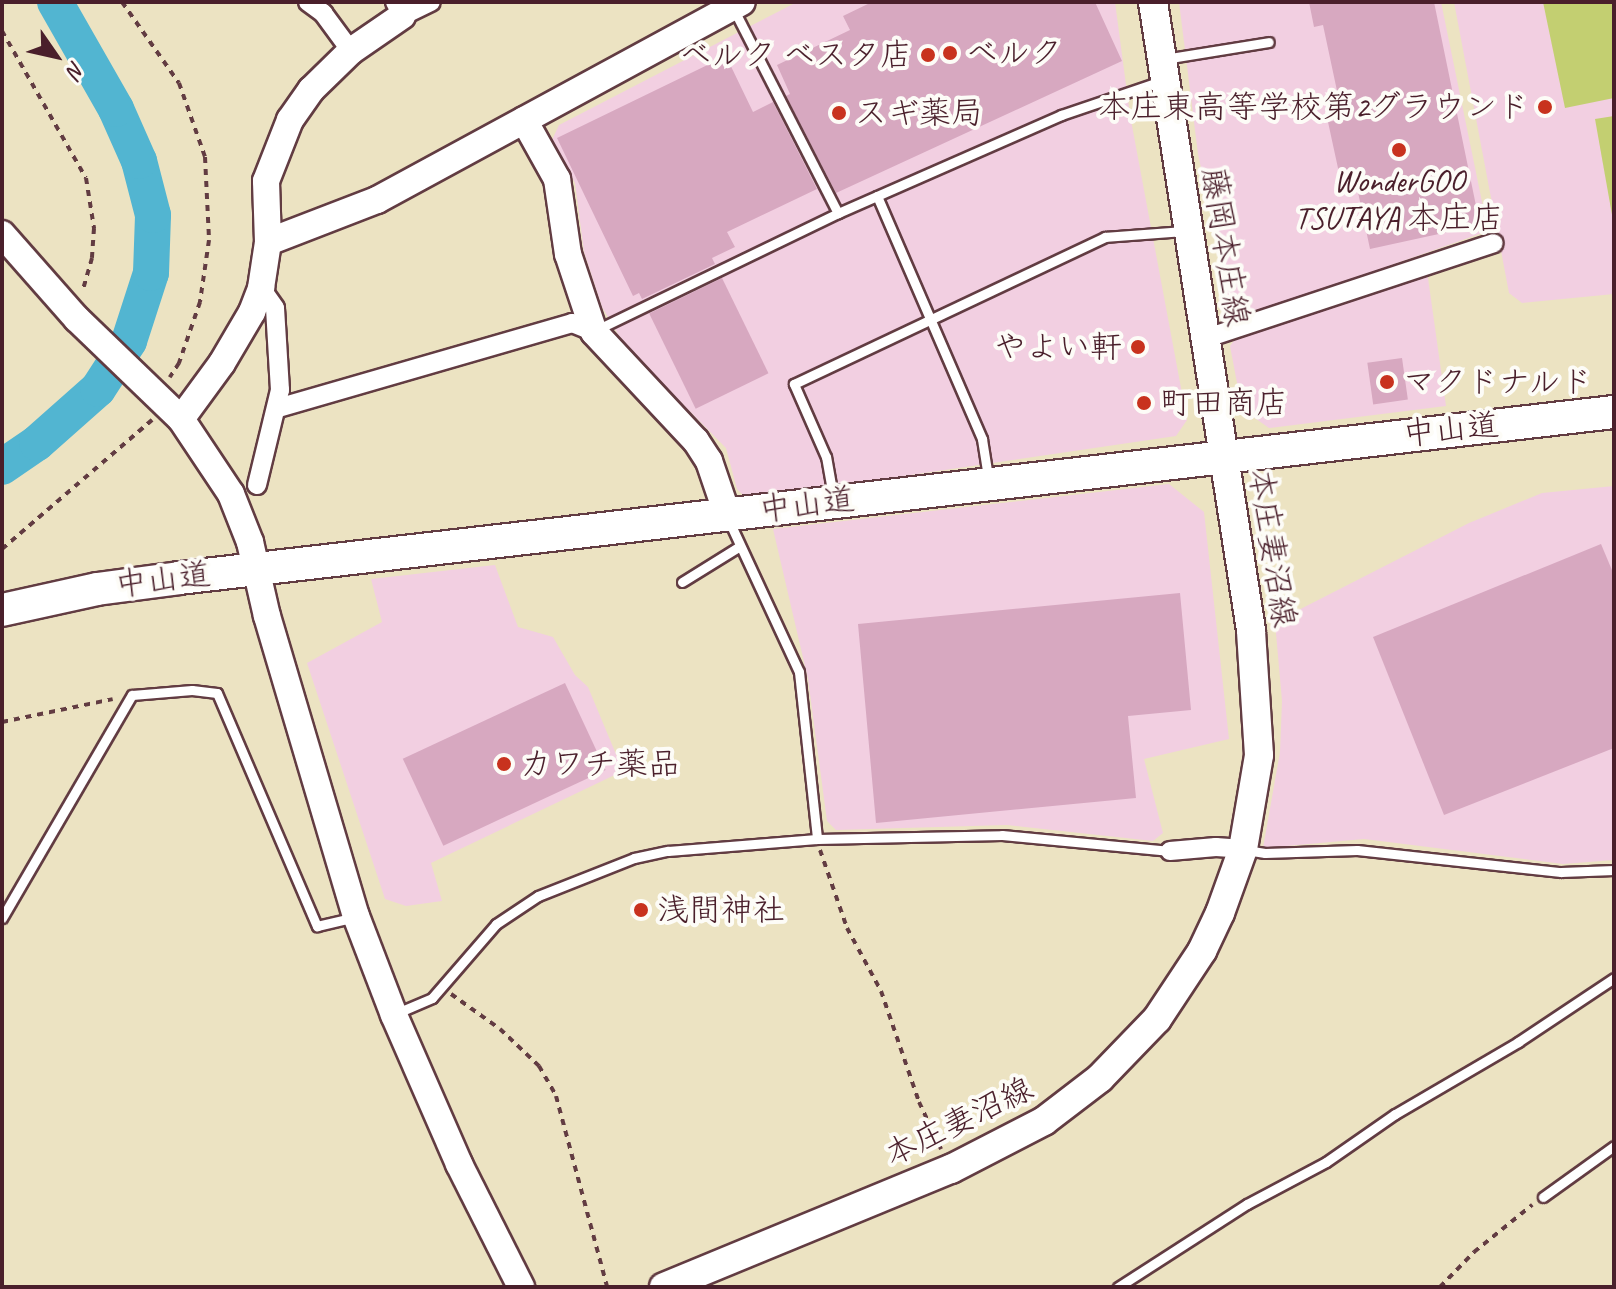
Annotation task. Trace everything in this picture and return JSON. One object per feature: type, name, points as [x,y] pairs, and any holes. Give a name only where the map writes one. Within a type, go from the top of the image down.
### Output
[{"type":"highway","name":"中山道","points":[[2,610],[97,589],[256,569],[1614,412]]},
{"type":"main road","name":"藤岡本庄線","points":[[1153,2],[1223,455]]},
{"type":"main road","name":"本庄妻沼線","points":[[664,1287],[951,1169],[1044,1121],[1128,1053],[1157,1019],[1202,951],[1243,849],[1259,755],[1251,630],[1223,455]]},
{"type":"street","points":[[308,2],[323,13],[351,51]]},
{"type":"street","points":[[168,407],[241,334],[261,288],[268,242],[266,181],[290,120],[311,90],[399,9],[431,2]]},
{"type":"street","points":[[268,242],[377,200],[738,4]]},
{"type":"street","points":[[524,120],[557,179],[568,254],[594,332]]},
{"type":"street","points":[[2,234],[74,315],[168,407],[231,494],[250,542],[356,916],[394,1015],[459,1164],[521,1287]]},
{"type":"street","points":[[1204,339],[1494,243]]},
{"type":"street","points":[[257,485],[278,408],[275,308],[261,288]]},
{"type":"street","points":[[278,408],[572,323],[594,332],[696,441],[709,461],[727,514]]},
{"type":"street","points":[[1170,851],[1216,847],[1243,849]]},
{"type":"lane","points":[[738,4],[838,213]]},
{"type":"lane","points":[[594,332],[838,213],[1162,70],[1269,42]]},
{"type":"lane","points":[[877,196],[982,439],[989,483]]},
{"type":"lane","points":[[834,501],[826,457],[794,384],[1105,237],[1187,230]]},
{"type":"lane","points":[[727,514],[799,672],[817,839]]},
{"type":"lane","points":[[682,582],[740,546]]},
{"type":"lane","points":[[2,918],[132,695],[159,691],[217,693],[317,926],[356,916]]},
{"type":"lane","points":[[394,1015],[432,998],[496,924],[538,896],[634,858],[668,851],[817,839],[1002,835],[1170,851]]},
{"type":"lane","points":[[1243,849],[1265,853],[1357,850],[1561,872],[1614,870]]},
{"type":"lane","points":[[1118,1287],[1247,1204],[1326,1162],[1395,1114],[1518,1042],[1614,978]]},
{"type":"lane","points":[[1543,1197],[1614,1146]]},
{"type":"path","points":[[2,549],[168,407],[200,302],[209,240],[205,157],[179,83],[122,2]]},
{"type":"path","points":[[2,31],[86,178],[94,228],[92,258],[74,315]]},
{"type":"path","points":[[2,722],[132,695]]},
{"type":"path","points":[[817,839],[827,879],[847,928],[881,991],[919,1102],[951,1169]]},
{"type":"path","points":[[440,987],[500,1029],[539,1066],[556,1096],[607,1287]]},
{"type":"path","points":[[1440,1287],[1474,1252],[1543,1197]]},
{"type":"shaded area","points":[[797,2],[1115,2],[1130,115],[1187,420],[1176,436],[747,499],[737,489],[726,448],[648,369],[619,336],[602,307],[584,252],[575,183],[552,140],[559,125]]},
{"type":"shaded area","points":[[1179,2],[1441,2],[1488,231],[1233,321],[1227,314],[1217,242],[1198,154]]},
{"type":"shaded area","name":"本庄東高等学校第2グラウンド","points":[[1454,2],[1614,2],[1614,294],[1522,303],[1509,293]]},
{"type":"shaded area","points":[[1427,271],[1446,406],[1269,428],[1242,409],[1230,346],[1238,335]]},
{"type":"shaded area","points":[[1169,484],[1204,512],[1229,739],[1144,759],[1163,833],[1153,841],[1007,825],[836,830],[827,821],[808,679],[773,529]]},
{"type":"shaded area","points":[[1614,486],[1614,860],[1563,864],[1364,839],[1263,848],[1280,752],[1282,701],[1275,622],[1469,523],[1542,493]]},
{"type":"shaded area","points":[[495,565],[518,627],[553,637],[575,675],[588,687],[623,771],[431,863],[442,901],[406,906],[385,899],[307,663],[382,622],[371,579]]},
{"type":"green space","points":[[1543,2],[1614,2],[1614,98],[1565,108]]},
{"type":"green space","points":[[1614,116],[1614,226],[1595,119]]},
{"type":"building","points":[[872,2],[1095,2],[1122,61],[836,193],[786,96],[790,94],[777,65],[850,30],[843,16]]},
{"type":"building","name":"WonderGOO TSUTAYA 本庄店","points":[[1309,2],[1434,2],[1480,225],[1370,249],[1355,178],[1341,182],[1328,122],[1343,119],[1323,25],[1314,27]]},
{"type":"building","points":[[726,56],[753,112],[773,102],[817,189],[727,232],[735,247],[712,258],[715,264],[642,299],[639,293],[633,296],[557,138]]},
{"type":"building","points":[[722,278],[768,373],[696,409],[649,314]]},
{"type":"building","name":"マクドナルド","points":[[1402,358],[1408,400],[1373,404],[1367,363]]},
{"type":"building","points":[[1601,544],[1614,575],[1614,748],[1444,815],[1373,637]]},
{"type":"building","points":[[1180,593],[1191,710],[1128,716],[1136,798],[876,823],[858,624]]},
{"type":"building","name":"カワチ薬品","points":[[565,683],[606,770],[443,846],[403,759]]},
{"type":"waterway","points":[[2,467],[37,443],[98,389],[129,341],[151,273],[153,215],[139,161],[116,109],[55,2]]},
{"type":"place","name":"ベルク","points":[[950,53]]},
{"type":"place","name":"ベルク ベスタ店","points":[[928,55]]},
{"type":"place","name":"本庄東高等学校第2グラウンド","points":[[1545,107]]},
{"type":"place","name":"スギ薬局","points":[[839,113]]},
{"type":"place","name":"WonderGOO TSUTAYA 本庄店","points":[[1399,150]]},
{"type":"place","name":"やよい軒","points":[[1138,347]]},
{"type":"place","name":"マクドナルド","points":[[1387,382]]},
{"type":"place","name":"町田商店","points":[[1144,403]]},
{"type":"place","name":"カワチ薬品","points":[[504,764]]},
{"type":"place","name":"浅間神社","points":[[641,910]]}]
